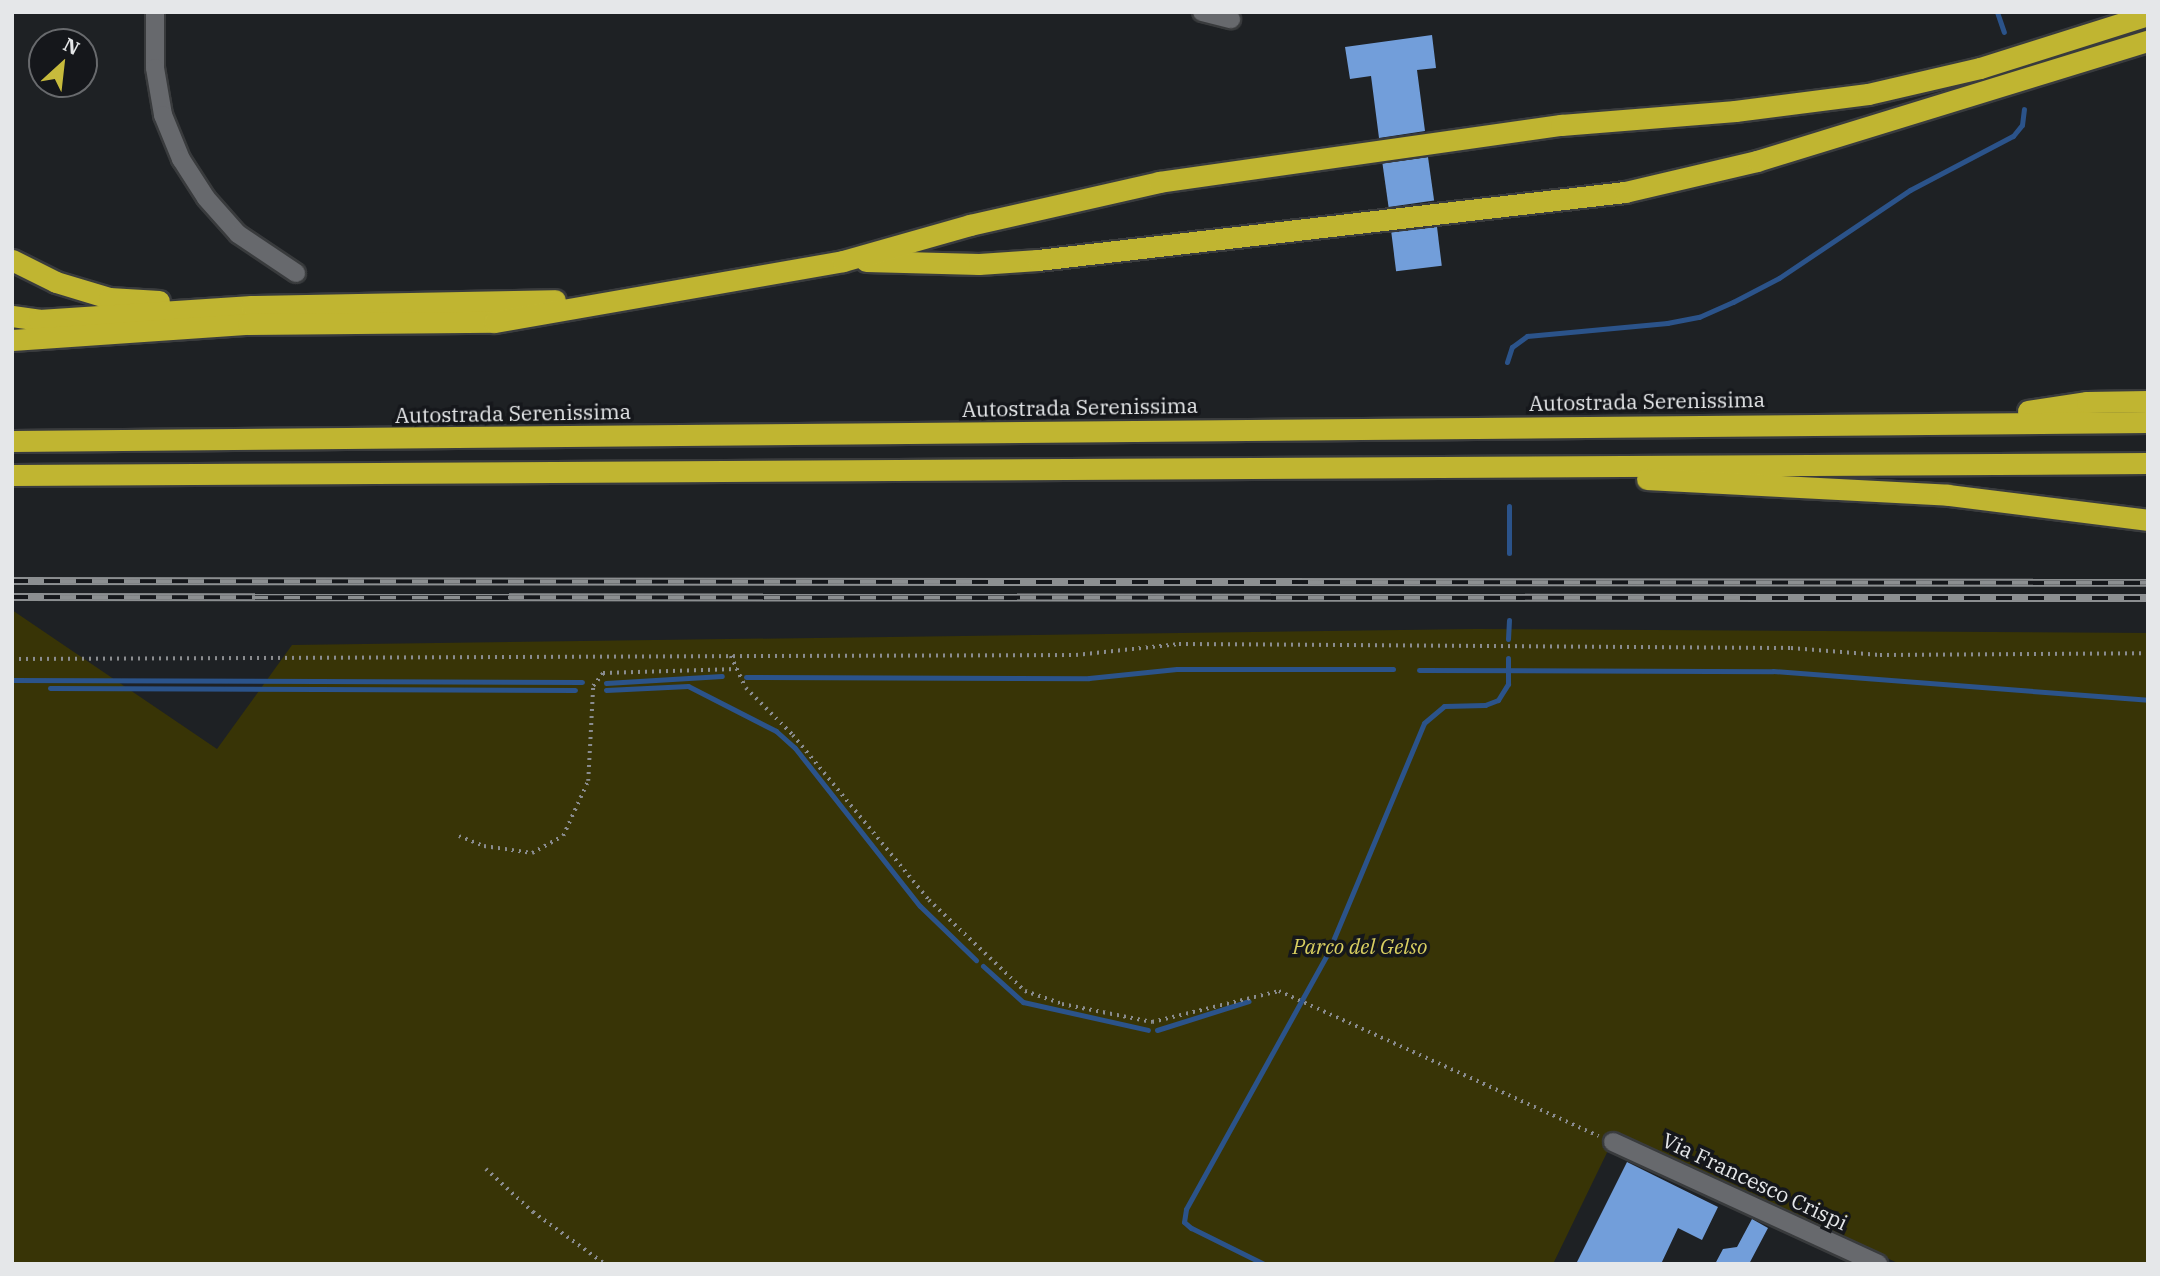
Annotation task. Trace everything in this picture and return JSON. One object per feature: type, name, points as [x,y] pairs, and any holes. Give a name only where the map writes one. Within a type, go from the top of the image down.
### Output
[{"type":"highway","points":[[12,340],[248,324],[494,322],[843,261],[970,225],[1159,182],[1561,125],[1735,111],[1868,94],[1980,68],[2148,15]]},
{"type":"highway","points":[[843,261],[979,264],[1026,261],[1625,191],[1687,181],[2148,41]]},
{"type":"highway","points":[[12,260],[56,282],[109,298],[252,306]]},
{"type":"highway","points":[[12,316],[39,320],[252,306],[630,298]]},
{"type":"highway","points":[[1955,422],[2087,402],[2148,401]]},
{"type":"highway","name":"Autostrada Serenissima","points":[[12,441],[2148,422]]},
{"type":"highway","points":[[12,475],[2148,463]]},
{"type":"highway","points":[[1421,468],[1948,495],[2148,520]]},
{"type":"street","points":[[155,12],[155,68],[161,103],[181,159],[238,234],[296,273]]},
{"type":"street","points":[[1202,12],[1231,19]]},
{"type":"street","name":"Via Francesco Crispi","points":[[1613,1142],[1878,1264]]},
{"type":"path","points":[[12,659],[1076,655],[1179,644],[1791,648],[1880,655],[2148,653]]},
{"type":"path","points":[[731,656],[746,688],[793,735],[929,900],[1025,991],[1062,1004],[1152,1022],[1270,990],[1293,996],[1613,1142]]},
{"type":"path","points":[[459,836],[484,846],[532,853],[563,836],[588,781],[593,686],[603,673],[737,669]]},
{"type":"path","points":[[486,1170],[533,1212],[605,1264]]},
{"type":"green space","name":"Parco del Gelso","points":[[12,610],[217,749],[292,645],[1476,629],[2148,633],[2148,1264],[1900,1264],[1616,1134],[1553,1264],[12,1264]]},
{"type":"building","points":[[1432,35],[1436,68],[1417,70],[1425,131],[1379,138],[1371,76],[1350,79],[1345,47]]},
{"type":"building","points":[[1428,157],[1434,201],[1389,207],[1382,163]]},
{"type":"building","points":[[1437,227],[1442,266],[1396,271],[1391,233]]},
{"type":"building","points":[[1627,1162],[1718,1207],[1702,1240],[1678,1228],[1661,1264],[1576,1264]]},
{"type":"building","points":[[1752,1219],[1768,1228],[1749,1264],[1715,1264],[1723,1249],[1737,1247]]},
{"type":"waterway","points":[[1997,12],[2004,32]]},
{"type":"waterway","points":[[1507,362],[1512,347],[1527,336],[1667,323],[1699,317],[1733,302],[1779,278],[1910,190],[2013,136],[2022,125],[2024,109]]},
{"type":"waterway","points":[[1509,506],[1509,553]]},
{"type":"waterway","points":[[1508,639],[1509,620]]},
{"type":"waterway","points":[[1264,1264],[1191,1228],[1184,1222],[1186,1209],[1327,955],[1424,723],[1444,706],[1485,705],[1498,700],[1508,684],[1508,658]]},
{"type":"waterway","points":[[746,677],[1089,678],[1177,669],[1393,669]]},
{"type":"waterway","points":[[1419,670],[1773,671],[2148,700]]},
{"type":"waterway","points":[[606,683],[722,676]]},
{"type":"waterway","points":[[12,680],[582,682]]},
{"type":"waterway","points":[[606,690],[688,686],[776,731],[795,748],[920,906],[976,960]]},
{"type":"waterway","points":[[50,688],[575,690]]},
{"type":"waterway","points":[[983,966],[1023,1002],[1148,1030]]},
{"type":"waterway","points":[[1157,1030],[1249,1001]]},
{"type":"railway","points":[[12,581],[2148,583]]},
{"type":"railway","points":[[12,597],[2148,598]]}]
